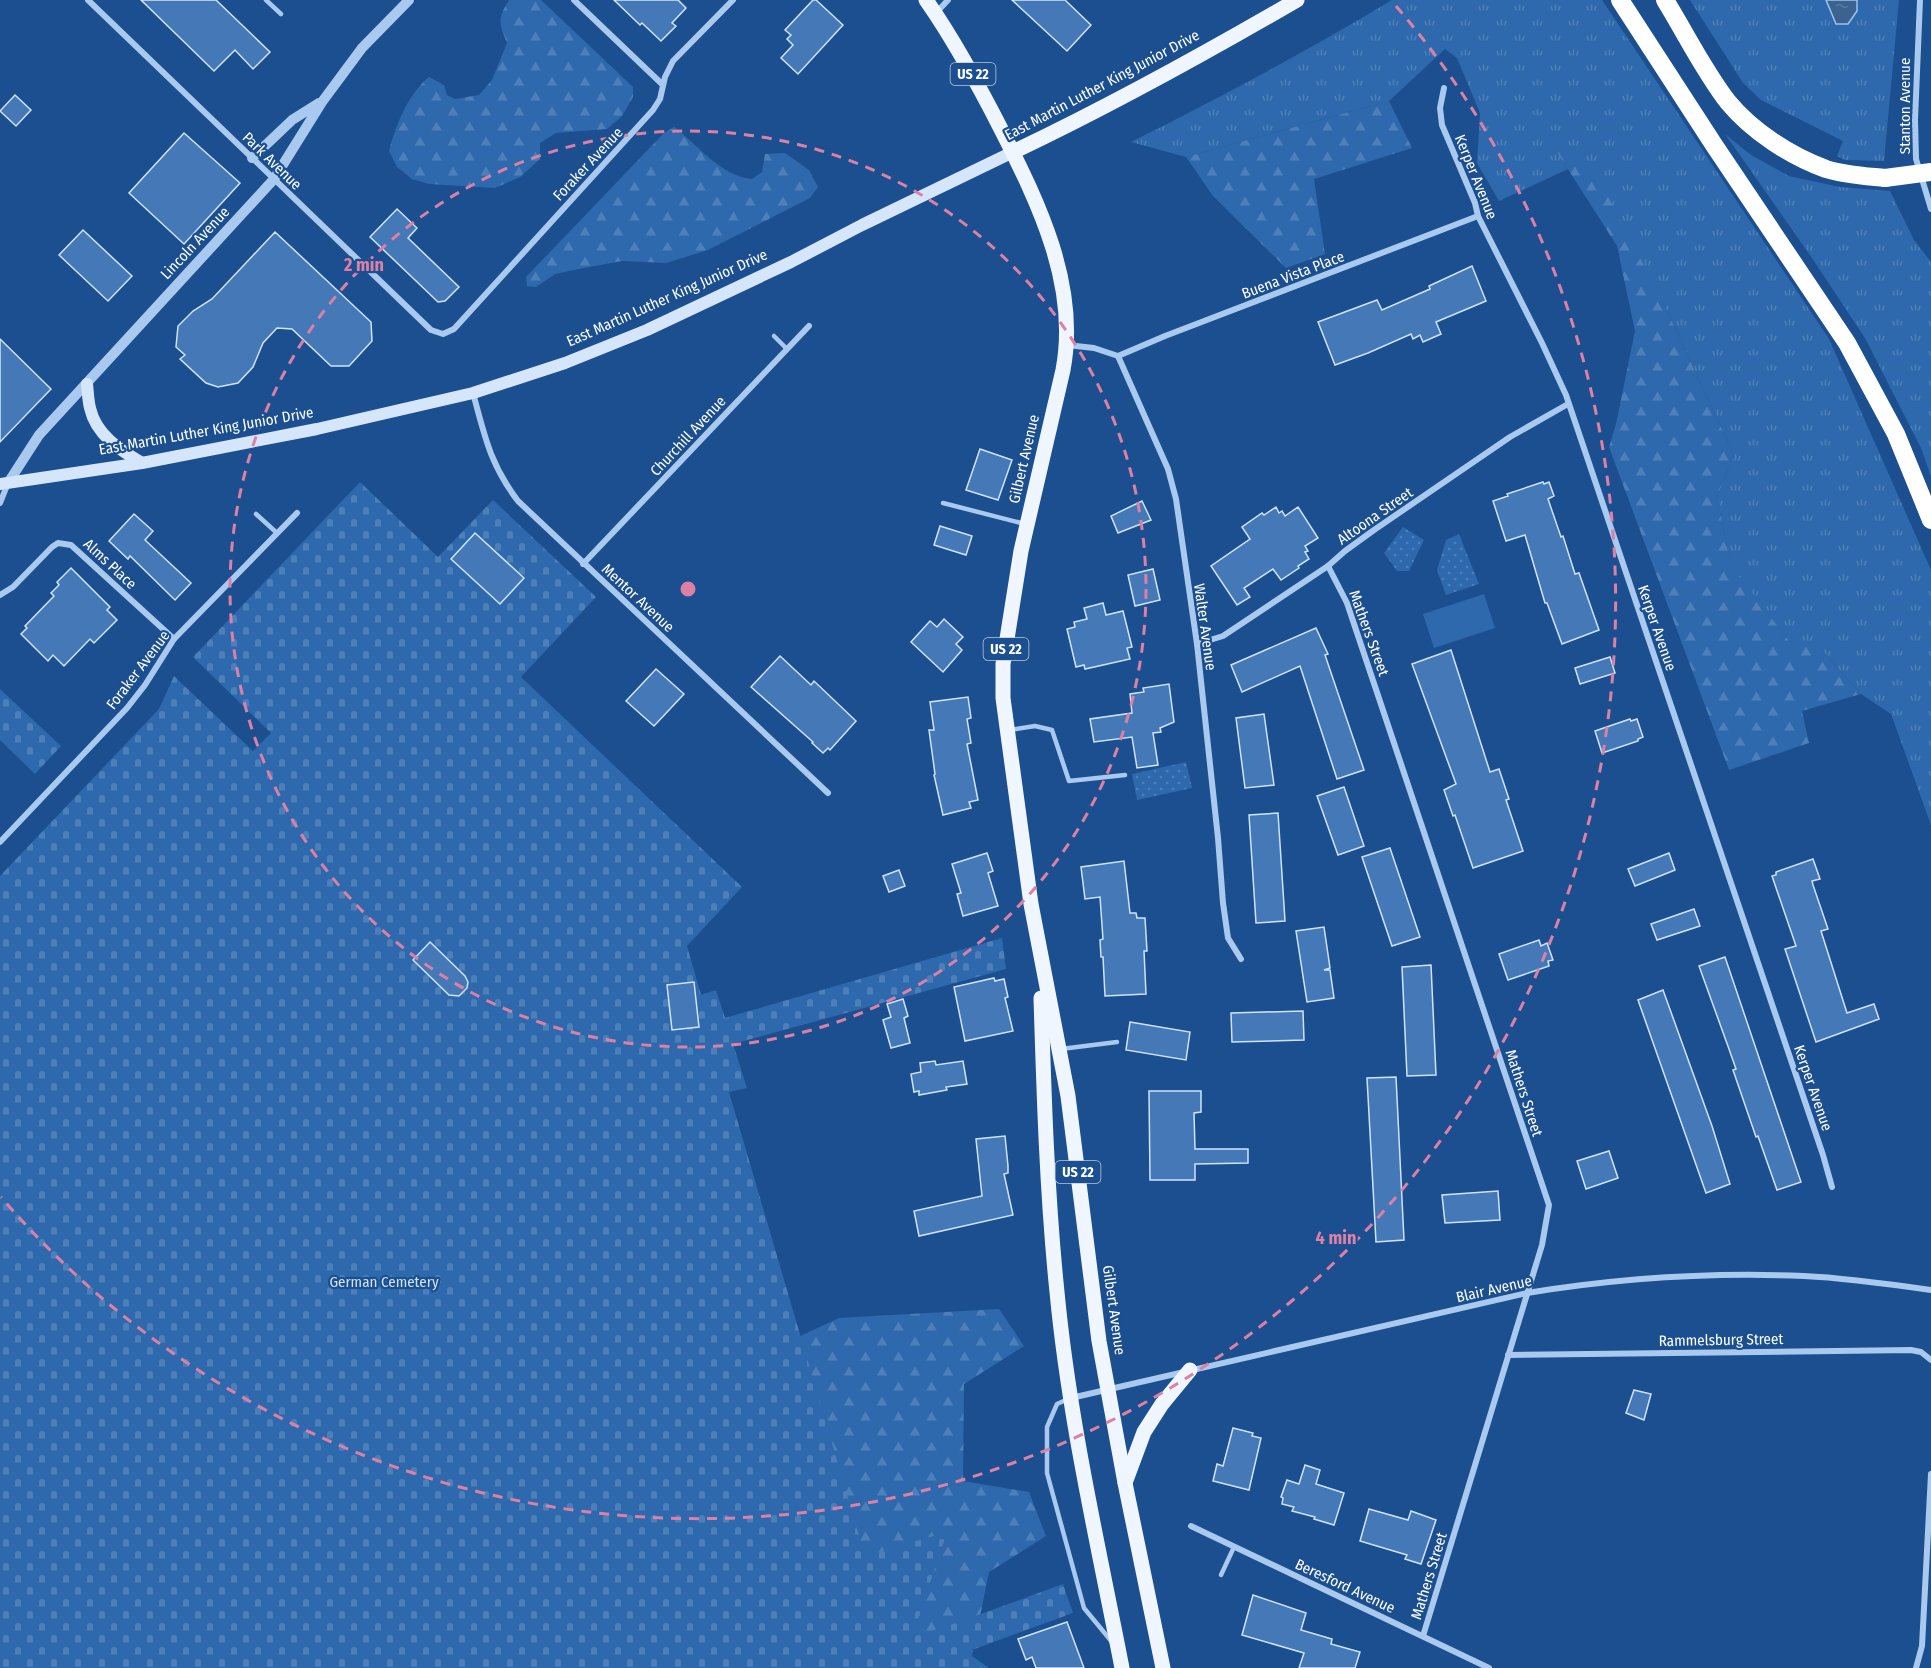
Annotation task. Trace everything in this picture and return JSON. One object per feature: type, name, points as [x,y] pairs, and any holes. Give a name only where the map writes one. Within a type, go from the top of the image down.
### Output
[{"type":"highway","points":[[1620,0],[1847,343],[1896,434],[1931,520]]},
{"type":"highway","points":[[1665,0],[1728,101],[1752,125],[1785,148],[1826,168],[1850,175],[1885,178],[1931,172]]},
{"type":"main road","name":"Gilbert Avenue","points":[[926,0],[972,73],[1013,152],[1047,230],[1056,260],[1067,320],[1067,345],[1021,551],[1003,664],[1004,698],[1023,852],[1040,956],[1068,1096],[1107,1390],[1163,1668]]},
{"type":"main road","name":"East Martin Luther King Junior Drive","points":[[4,483],[142,463],[317,429],[473,393],[565,363],[646,330],[791,262],[862,225],[1059,130],[1297,0]]},
{"type":"main road","points":[[87,384],[90,409],[98,427],[108,440],[142,463]]},
{"type":"main road","name":"Gilbert Avenue","points":[[1040,956],[1044,1102],[1057,1293],[1071,1398],[1122,1668]]},
{"type":"main road","points":[[1125,1483],[1144,1432],[1162,1404],[1190,1370]]},
{"type":"street","name":"Park Avenue","points":[[88,0],[431,330],[443,334]]},
{"type":"street","name":"Lincoln Avenue","points":[[0,503],[4,483],[39,435],[273,179],[322,102],[362,48],[409,0]]},
{"type":"street","points":[[573,0],[663,85]]},
{"type":"street","name":"Foraker Avenue","points":[[443,334],[454,329],[653,110],[660,99],[665,77],[673,61],[733,0]]},
{"type":"street","points":[[936,13],[948,0]]},
{"type":"street","name":"Stanton Avenue","points":[[1920,0],[1915,120],[1916,159],[1931,209]]},
{"type":"street","name":"Kerper Avenue","points":[[1444,88],[1440,108],[1442,125],[1475,203],[1478,216],[1542,343],[1568,404],[1832,1187]]},
{"type":"street","points":[[252,158],[292,120],[322,102]]},
{"type":"street","name":"Buena Vista Place","points":[[1118,357],[1165,336],[1478,216]]},
{"type":"street","name":"Churchill Avenue","points":[[583,564],[809,326]]},
{"type":"street","points":[[1067,345],[1094,348],[1118,357]]},
{"type":"street","name":"Walter Avenue","points":[[1118,357],[1168,469],[1176,498],[1197,645],[1223,903],[1228,938],[1241,959]]},
{"type":"street","name":"Mentor Avenue","points":[[473,393],[490,455],[502,480],[518,501],[828,793]]},
{"type":"street","name":"Altoona Street","points":[[1197,645],[1223,636],[1328,567],[1345,551],[1374,530],[1510,437],[1568,404]]},
{"type":"street","name":"Foraker Avenue","points":[[0,842],[127,708],[145,685],[174,639],[297,513]]},
{"type":"street","name":"Alms Place","points":[[0,595],[13,587],[52,547],[58,543],[71,544],[174,639]]},
{"type":"street","name":"Mathers Street","points":[[1328,567],[1338,583],[1351,614],[1549,1205],[1542,1245],[1423,1636]]},
{"type":"street","name":"Blair Avenue","points":[[1071,1398],[1527,1293],[1583,1284],[1663,1277],[1750,1275],[1806,1276],[1931,1290]]},
{"type":"street","name":"Rammelsburg Street","points":[[1508,1354],[1911,1350],[1921,1352],[1931,1360]]},
{"type":"street","points":[[1916,1668],[1923,1646],[1931,1474]]},
{"type":"street","name":"Beresford Avenue","points":[[1191,1526],[1489,1668]]},
{"type":"lane","points":[[266,0],[281,14]]},
{"type":"lane","points":[[774,336],[787,349]]},
{"type":"lane","points":[[943,503],[1027,525]]},
{"type":"lane","points":[[256,514],[277,533]]},
{"type":"lane","points":[[1008,730],[1035,726],[1052,730],[1069,781],[1125,775]]},
{"type":"lane","points":[[1059,1049],[1117,1042]]},
{"type":"lane","points":[[1071,1398],[1057,1404],[1047,1426],[1047,1473],[1084,1608],[1118,1650]]},
{"type":"lane","points":[[1221,1575],[1234,1547]]},
{"type":"green space","points":[[509,0],[541,0],[633,87],[633,97],[622,116],[607,129],[556,133],[540,143],[540,159],[520,177],[495,188],[429,184],[412,179],[397,167],[389,151],[395,131],[409,101],[429,77],[444,85],[447,95],[455,99],[479,95],[492,80],[507,43],[500,21]]},
{"type":"green space","points":[[1392,0],[1602,0],[1829,339],[1931,570],[1931,825],[1891,714],[1861,694],[1818,646],[1793,646],[1731,567],[1717,497],[1734,455],[1661,298],[1538,119],[1568,169],[1499,201],[1477,163],[1480,113],[1457,58],[1445,49],[1389,101],[1186,157],[1131,142],[1263,74]]},
{"type":"green space","points":[[1690,0],[1826,0],[1836,24],[1857,11],[1857,0],[1899,0],[1884,161],[1845,160],[1837,156],[1843,141],[1761,100],[1743,83]]},
{"type":"green space","points":[[1389,101],[1412,148],[1314,179],[1325,254],[1286,268],[1213,196],[1186,157]]},
{"type":"green space","points":[[1532,113],[1592,166],[1661,298],[1734,455],[1717,497],[1731,566],[1793,646],[1818,646],[1861,694],[1802,711],[1809,743],[1729,770],[1609,447],[1616,424],[1635,331],[1617,246]]},
{"type":"green space","points":[[674,127],[710,159],[741,177],[752,179],[762,172],[765,154],[785,153],[809,170],[818,187],[810,198],[708,250],[666,263],[622,261],[584,268],[555,274],[536,287],[527,286],[526,277],[664,133]]},
{"type":"green space","points":[[1725,134],[1751,155],[1789,176],[1840,187],[1890,191],[1914,240],[1931,262],[1931,476],[1921,448],[1865,338]]},
{"type":"green space","name":"German Cemetery","points":[[360,482],[438,557],[493,500],[596,597],[521,677],[742,887],[687,946],[701,995],[716,990],[725,1018],[1002,938],[1006,969],[733,1044],[747,1088],[729,1092],[865,1556],[947,1532],[912,1637],[1063,1584],[1073,1613],[969,1651],[975,1668],[0,1668],[0,876],[159,709],[174,676],[253,751],[271,733],[193,657]]},
{"type":"green space","points":[[1403,527],[1424,540],[1409,571],[1397,571],[1384,553]]},
{"type":"green space","points":[[1459,534],[1479,584],[1446,595],[1437,570],[1446,540]]},
{"type":"green space","points":[[1484,594],[1495,628],[1434,648],[1423,614]]},
{"type":"green space","points":[[0,689],[61,746],[35,774],[0,740]]},
{"type":"green space","points":[[1186,762],[1192,788],[1137,800],[1132,774]]},
{"type":"green space","points":[[999,1309],[1024,1346],[964,1384],[963,1481],[1029,1492],[1046,1536],[989,1572],[972,1656],[989,1668],[892,1668],[785,1343],[839,1318]]},
{"type":"water","points":[[1826,0],[1857,0],[1857,11],[1848,24],[1836,24]]},
{"type":"building","points":[[141,0],[216,0],[270,52],[253,69],[235,50],[214,71]]},
{"type":"building","points":[[614,0],[678,0],[686,8],[672,23],[676,26],[661,41]]},
{"type":"building","points":[[813,0],[816,0],[843,25],[798,74],[781,58],[793,45],[787,39],[791,35],[785,30]]},
{"type":"building","points":[[1012,0],[1065,0],[1091,25],[1067,51]]},
{"type":"building","points":[[15,95],[31,110],[16,126],[0,111]]},
{"type":"building","points":[[184,133],[240,183],[184,244],[129,193]]},
{"type":"building","points":[[397,209],[417,228],[408,238],[459,287],[445,301],[438,302],[370,237]]},
{"type":"building","points":[[83,230],[132,276],[108,301],[59,255]]},
{"type":"building","points":[[275,232],[371,322],[372,341],[349,366],[331,366],[292,329],[277,328],[263,343],[253,367],[238,383],[218,387],[206,383],[180,359],[185,355],[176,347],[178,326],[193,311],[212,299]]},
{"type":"building","points":[[1472,266],[1486,301],[1436,322],[1441,334],[1423,342],[1420,335],[1413,339],[1411,334],[1335,365],[1318,322],[1377,300],[1382,310],[1430,289],[1429,286]]},
{"type":"building","points":[[0,339],[51,389],[0,442]]},
{"type":"building","points":[[980,449],[1012,460],[998,500],[966,490]]},
{"type":"building","points":[[1543,482],[1544,484],[1549,482],[1554,496],[1548,499],[1575,574],[1579,573],[1599,630],[1562,644],[1547,603],[1545,603],[1525,535],[1506,541],[1493,501]]},
{"type":"building","points":[[1142,501],[1151,520],[1118,533],[1111,516]]},
{"type":"building","points":[[1276,507],[1279,513],[1282,511],[1285,516],[1298,507],[1318,538],[1305,546],[1309,559],[1298,566],[1299,568],[1281,580],[1273,569],[1244,588],[1250,597],[1237,605],[1211,566],[1250,539],[1242,527],[1262,513],[1264,515]]},
{"type":"building","points":[[134,514],[153,531],[145,540],[191,583],[175,600],[130,556],[128,559],[109,541]]},
{"type":"building","points":[[940,526],[972,536],[966,555],[934,545]]},
{"type":"building","points":[[475,533],[524,578],[500,604],[451,559]]},
{"type":"building","points":[[71,568],[110,607],[107,610],[117,620],[94,643],[90,639],[64,666],[53,655],[48,661],[21,634],[27,628],[25,626],[54,596],[51,593],[59,585],[57,582]]},
{"type":"building","points":[[1153,569],[1160,600],[1135,606],[1128,575]]},
{"type":"building","points":[[1103,603],[1106,615],[1123,611],[1132,647],[1127,648],[1130,659],[1085,669],[1084,665],[1076,667],[1067,629],[1075,627],[1074,622],[1087,619],[1084,608]]},
{"type":"building","points":[[944,619],[963,637],[956,644],[962,650],[943,672],[911,642],[930,621],[937,627]]},
{"type":"building","points":[[1316,628],[1328,654],[1325,655],[1364,770],[1337,779],[1300,666],[1242,692],[1231,665]]},
{"type":"building","points":[[1451,650],[1490,772],[1499,769],[1509,799],[1506,800],[1523,851],[1473,868],[1444,790],[1456,784],[1412,664]]},
{"type":"building","points":[[780,656],[811,685],[814,681],[856,721],[830,750],[828,748],[823,753],[751,687]]},
{"type":"building","points":[[1610,657],[1615,673],[1580,684],[1575,668]]},
{"type":"building","points":[[656,669],[684,694],[654,726],[626,701]]},
{"type":"building","points":[[1169,684],[1174,722],[1160,728],[1161,732],[1153,733],[1158,765],[1137,768],[1132,737],[1094,742],[1090,719],[1132,713],[1130,694],[1144,692],[1143,688]]},
{"type":"building","points":[[968,697],[971,718],[967,719],[971,743],[967,744],[978,800],[969,802],[971,808],[943,815],[934,775],[929,730],[934,730],[930,702]]},
{"type":"building","points":[[1264,714],[1274,785],[1245,788],[1236,718]]},
{"type":"building","points":[[1630,719],[1631,721],[1637,719],[1643,737],[1638,741],[1602,753],[1595,731]]},
{"type":"building","points":[[1344,787],[1364,846],[1338,855],[1317,796]]},
{"type":"building","points":[[1278,813],[1285,921],[1256,923],[1249,815]]},
{"type":"building","points":[[1390,848],[1420,937],[1392,946],[1362,857]]},
{"type":"building","points":[[987,853],[993,871],[988,873],[998,906],[963,916],[957,894],[961,893],[952,864]]},
{"type":"building","points":[[1669,853],[1675,870],[1635,886],[1628,869]]},
{"type":"building","points":[[1813,859],[1820,879],[1812,881],[1828,929],[1821,931],[1847,1013],[1874,1004],[1879,1019],[1816,1042],[1785,949],[1796,946],[1772,876],[1776,875],[1776,872]]},
{"type":"building","points":[[1124,861],[1130,913],[1136,913],[1137,918],[1145,918],[1146,994],[1105,996],[1100,940],[1103,939],[1100,897],[1085,899],[1081,867]]},
{"type":"building","points":[[899,870],[905,886],[889,892],[883,876]]},
{"type":"building","points":[[1694,909],[1700,926],[1657,940],[1651,924]]},
{"type":"building","points":[[1324,927],[1330,968],[1324,970],[1330,970],[1334,998],[1307,1002],[1296,931]]},
{"type":"building","points":[[1539,940],[1541,946],[1547,943],[1553,960],[1548,961],[1549,966],[1508,980],[1499,954]]},
{"type":"building","points":[[430,942],[465,976],[468,982],[467,988],[459,996],[449,995],[413,960]]},
{"type":"building","points":[[1725,957],[1801,1182],[1777,1190],[1758,1136],[1756,1137],[1733,1070],[1736,1069],[1699,966]]},
{"type":"building","points":[[1431,965],[1436,1075],[1407,1076],[1402,967]]},
{"type":"building","points":[[994,978],[995,981],[1004,979],[1008,997],[1005,998],[1013,1031],[965,1041],[954,987]]},
{"type":"building","points":[[694,982],[699,1027],[672,1030],[667,985]]},
{"type":"building","points":[[1663,990],[1712,1126],[1730,1184],[1706,1193],[1638,1000]]},
{"type":"building","points":[[903,999],[908,1016],[904,1018],[910,1043],[891,1048],[883,1020],[891,1017],[887,1004]]},
{"type":"building","points":[[1303,1011],[1304,1040],[1232,1042],[1231,1013]]},
{"type":"building","points":[[1130,1022],[1190,1032],[1186,1060],[1126,1050]]},
{"type":"building","points":[[935,1061],[936,1065],[963,1061],[967,1084],[919,1095],[919,1091],[914,1092],[911,1074],[921,1072],[920,1063]]},
{"type":"building","points":[[1396,1077],[1404,1240],[1376,1242],[1367,1078]]},
{"type":"building","points":[[1149,1091],[1201,1091],[1201,1112],[1194,1113],[1195,1149],[1248,1149],[1248,1163],[1195,1164],[1195,1180],[1150,1180]]},
{"type":"building","points":[[1005,1136],[1008,1173],[1004,1174],[1013,1215],[919,1236],[914,1211],[982,1196],[976,1139]]},
{"type":"building","points":[[1609,1151],[1618,1178],[1586,1189],[1577,1161]]},
{"type":"building","points":[[1498,1191],[1500,1220],[1445,1223],[1442,1195]]},
{"type":"building","points":[[1634,1390],[1651,1394],[1644,1420],[1626,1413]]},
{"type":"building","points":[[1233,1428],[1253,1433],[1252,1436],[1261,1438],[1249,1490],[1213,1481],[1217,1464],[1223,1466]]},
{"type":"building","points":[[1305,1465],[1320,1470],[1316,1484],[1344,1493],[1334,1525],[1292,1511],[1294,1507],[1282,1504],[1283,1498],[1281,1497],[1287,1480],[1299,1484]]},
{"type":"building","points":[[1369,1509],[1408,1520],[1411,1511],[1436,1520],[1421,1564],[1405,1559],[1407,1555],[1360,1541]]},
{"type":"building","points":[[1253,1595],[1306,1613],[1301,1630],[1332,1639],[1331,1644],[1360,1652],[1355,1668],[1299,1668],[1304,1653],[1242,1635]]},
{"type":"building","points":[[1067,1622],[1084,1668],[1036,1668],[1032,1657],[1026,1660],[1018,1639]]}]
